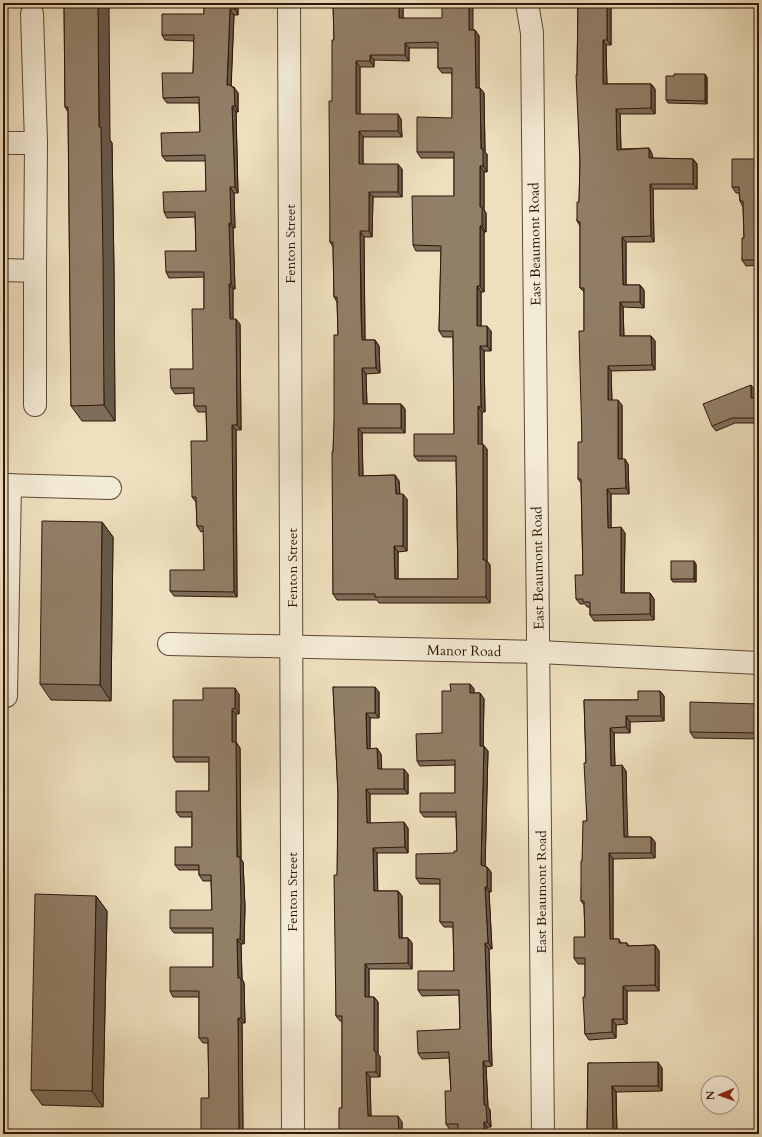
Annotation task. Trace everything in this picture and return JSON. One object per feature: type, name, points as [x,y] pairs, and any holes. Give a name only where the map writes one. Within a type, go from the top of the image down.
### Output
[{"type":"street","name":"Fenton Street","points":[[289,3],[293,1134]]},
{"type":"street","name":"East Beaumont Road","points":[[527,3],[532,33],[539,652],[542,1134]]},
{"type":"street","points":[[32,14],[36,143],[35,405]]},
{"type":"street","points":[[3,143],[36,143]]},
{"type":"street","points":[[3,270],[35,271]]},
{"type":"street","points":[[6,696],[7,485],[110,488]]},
{"type":"street","name":"Manor Road","points":[[169,644],[292,648],[539,652],[759,663]]},
{"type":"building","points":[[64,3],[98,3],[99,127],[101,127],[103,257],[104,405],[71,406],[68,107],[65,107]]},
{"type":"building","points":[[204,3],[235,3],[235,9],[230,9],[227,85],[234,87],[235,106],[232,106],[235,187],[230,187],[231,223],[229,223],[231,284],[229,284],[230,319],[236,319],[237,425],[232,425],[234,592],[170,591],[170,570],[204,570],[203,526],[197,526],[196,497],[192,497],[191,441],[207,441],[206,406],[194,406],[194,388],[171,388],[170,369],[193,369],[192,309],[204,309],[204,272],[166,272],[165,251],[196,251],[195,212],[164,212],[163,192],[206,191],[205,155],[162,156],[161,133],[200,132],[199,97],[163,98],[162,73],[193,73],[194,35],[162,35],[162,14],[204,14]]},
{"type":"building","points":[[333,3],[399,3],[399,18],[442,18],[442,3],[469,3],[469,30],[475,30],[476,88],[480,88],[481,149],[483,149],[483,166],[480,166],[480,207],[482,207],[482,226],[480,226],[480,286],[477,286],[477,326],[487,326],[487,346],[480,346],[481,407],[478,406],[478,444],[483,444],[483,560],[486,560],[486,597],[375,597],[375,594],[333,594],[332,452],[334,421],[334,335],[338,335],[337,297],[334,297],[333,242],[330,242],[329,101],[332,101],[332,40],[334,40]],"holes":[[[438,42],[438,68],[452,68],[452,118],[417,117],[417,152],[454,152],[454,196],[412,196],[413,245],[441,246],[439,331],[453,331],[454,434],[414,434],[414,456],[456,456],[458,579],[395,579],[394,546],[403,546],[403,494],[396,494],[395,475],[359,476],[358,428],[401,428],[401,404],[363,404],[362,368],[376,368],[375,340],[362,340],[360,231],[369,231],[369,192],[398,192],[398,164],[359,164],[359,131],[398,131],[398,114],[356,114],[356,61],[370,61],[370,55],[405,55],[405,43]]]},
{"type":"building","points":[[578,3],[607,3],[607,40],[603,40],[603,84],[651,84],[651,108],[616,109],[617,150],[649,148],[649,158],[693,159],[693,184],[650,184],[651,236],[622,237],[623,285],[640,285],[640,302],[620,302],[620,336],[651,336],[652,365],[608,366],[608,400],[618,400],[618,459],[625,459],[626,488],[607,489],[608,528],[621,527],[621,593],[650,593],[650,614],[590,615],[590,602],[583,602],[583,599],[576,599],[575,575],[583,575],[581,479],[578,479],[578,442],[582,442],[579,331],[584,331],[584,288],[580,288],[580,222],[577,221],[580,162],[576,75]]},
{"type":"building","points":[[674,74],[705,74],[705,101],[666,100],[666,76],[674,76]]},
{"type":"building","points":[[732,159],[759,159],[759,260],[742,260],[742,238],[744,238],[743,201],[740,201],[739,187],[732,187]]},
{"type":"building","points":[[756,320],[759,320],[759,341],[756,341]]},
{"type":"building","points":[[751,385],[751,398],[759,398],[759,427],[758,418],[732,418],[712,426],[703,404]]},
{"type":"building","points":[[42,521],[102,522],[100,685],[40,684]]},
{"type":"building","points":[[671,561],[694,561],[694,579],[671,579]]},
{"type":"building","points":[[450,684],[470,684],[470,693],[480,693],[480,746],[484,746],[481,865],[487,867],[487,887],[485,887],[488,943],[485,943],[489,1061],[483,1061],[484,1105],[486,1105],[487,1122],[484,1122],[484,1134],[458,1134],[458,1124],[446,1124],[445,1091],[451,1091],[449,1052],[418,1053],[417,1031],[460,1029],[459,990],[418,990],[418,971],[454,971],[453,922],[440,922],[440,879],[416,878],[416,854],[454,853],[454,851],[457,851],[456,812],[420,812],[420,793],[455,793],[455,760],[417,761],[416,734],[442,733],[442,691],[451,691]]},
{"type":"building","points":[[333,687],[375,687],[375,713],[366,713],[367,749],[377,748],[378,769],[404,769],[404,789],[366,789],[367,823],[404,822],[405,847],[373,848],[374,891],[398,891],[399,938],[408,938],[408,963],[365,964],[365,997],[374,997],[374,1051],[376,1051],[376,1072],[366,1072],[368,1116],[398,1116],[399,1134],[339,1134],[339,1108],[342,1108],[342,1016],[336,1016],[334,875],[337,875],[338,794]]},
{"type":"building","points":[[203,688],[235,688],[235,708],[232,709],[232,742],[236,742],[237,857],[240,857],[241,902],[240,939],[237,939],[238,978],[241,978],[241,1018],[238,1018],[239,1134],[201,1134],[201,1098],[209,1098],[208,1038],[199,1038],[199,991],[170,991],[170,967],[213,967],[213,928],[170,928],[170,910],[212,910],[211,875],[199,875],[199,865],[175,865],[175,847],[192,847],[192,812],[176,812],[176,791],[209,791],[209,757],[173,757],[173,700],[203,700]]},
{"type":"building","points":[[638,691],[660,691],[661,716],[626,716],[626,727],[610,728],[611,766],[622,765],[624,837],[651,837],[651,853],[609,853],[610,939],[619,939],[619,943],[627,943],[627,946],[655,945],[655,985],[623,986],[623,1019],[612,1019],[612,1032],[585,1034],[583,997],[585,997],[585,958],[574,958],[574,937],[585,937],[584,901],[581,901],[583,821],[587,821],[584,763],[586,763],[584,700],[638,700]]},
{"type":"building","points":[[690,702],[759,704],[759,733],[690,732]]},
{"type":"building","points":[[35,894],[96,896],[92,1091],[31,1090]]},
{"type":"building","points":[[658,1062],[658,1086],[612,1086],[613,1134],[587,1134],[588,1063]]}]
